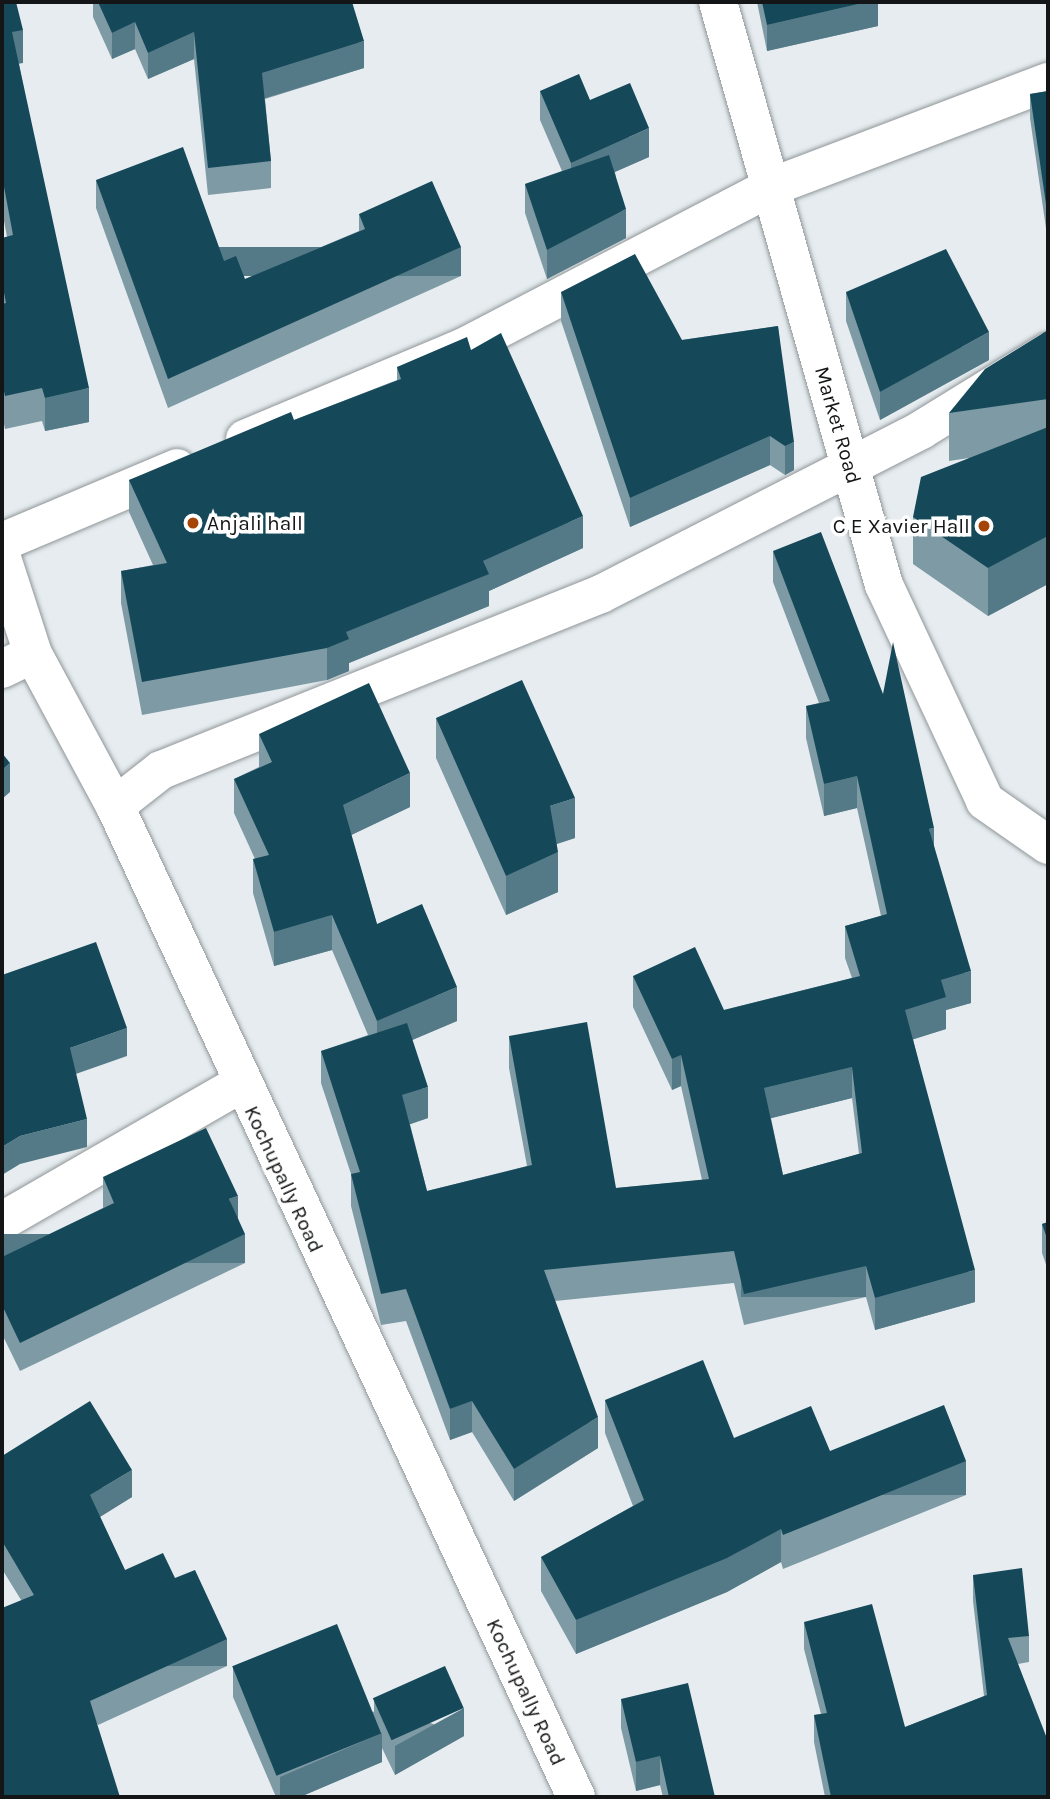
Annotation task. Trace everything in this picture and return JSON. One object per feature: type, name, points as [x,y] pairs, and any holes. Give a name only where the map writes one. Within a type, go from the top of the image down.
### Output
[{"type":"street","name":"Market Road","points":[[718,2],[884,585],[985,801],[1048,845]]},
{"type":"street","points":[[2,541],[464,347],[771,187],[1048,82]]},
{"type":"street","points":[[115,806],[161,770],[601,594],[849,466],[1048,352]]},
{"type":"street","name":"Kochupally Road","points":[[2,558],[17,661],[115,806],[240,1084],[576,1797]]},
{"type":"street","points":[[2,1221],[240,1084]]},
{"type":"building","points":[[2,2],[16,2],[23,30],[12,32],[89,388],[45,398],[42,388],[5,396],[2,381],[2,304],[6,303],[2,282],[2,238],[13,235],[2,176]]},
{"type":"building","points":[[98,2],[352,2],[364,41],[262,73],[271,161],[208,168],[194,32],[148,53],[135,22],[112,33]]},
{"type":"building","points":[[762,2],[867,2],[767,25]]},
{"type":"building","points":[[579,74],[590,100],[630,83],[649,128],[571,163],[540,91]]},
{"type":"building","points":[[1048,91],[1048,218],[1030,94]]},
{"type":"building","points":[[183,147],[224,261],[236,256],[245,279],[365,229],[359,214],[432,181],[461,247],[168,379],[96,180]]},
{"type":"building","points":[[609,155],[626,209],[547,250],[525,184]]},
{"type":"building","points":[[946,249],[989,332],[880,392],[846,292]]},
{"type":"building","points":[[635,254],[682,340],[778,326],[794,442],[785,446],[770,436],[630,498],[561,292]]},
{"type":"building","points":[[1048,330],[1048,399],[949,413],[985,369]]},
{"type":"building","points":[[501,333],[583,516],[483,561],[489,574],[346,632],[349,639],[327,648],[142,682],[121,571],[167,563],[129,480],[291,412],[294,420],[401,379],[397,367],[467,337],[471,350]]},
{"type":"building","points":[[1048,427],[1048,536],[988,568],[913,517],[921,477]]},
{"type":"building","points":[[821,532],[883,694],[893,642],[934,828],[929,829],[971,971],[941,980],[946,997],[905,1010],[975,1270],[875,1298],[866,1266],[744,1294],[734,1251],[544,1270],[598,1417],[514,1469],[472,1401],[450,1409],[406,1289],[381,1294],[351,1174],[360,1172],[321,1051],[407,1023],[428,1087],[402,1095],[427,1191],[532,1165],[509,1036],[587,1022],[616,1188],[709,1179],[681,1055],[672,1059],[633,976],[695,947],[724,1010],[860,976],[845,926],[887,914],[857,776],[824,784],[806,706],[830,701],[773,551]],"holes":[[[852,1067],[862,1153],[783,1175],[764,1088]]]},
{"type":"building","points":[[522,680],[575,798],[550,806],[558,852],[506,876],[436,718]]},
{"type":"building","points":[[369,683],[410,773],[343,805],[377,924],[422,904],[457,987],[377,1021],[332,915],[274,932],[253,859],[269,855],[234,779],[272,762],[259,734]]},
{"type":"building","points":[[2,753],[10,763],[2,770]]},
{"type":"building","points":[[96,942],[127,1028],[70,1048],[87,1119],[20,1136],[2,1147],[2,975]]},
{"type":"building","points":[[206,1128],[238,1196],[229,1199],[245,1234],[20,1343],[2,1305],[2,1257],[114,1203],[103,1177]]},
{"type":"building","points":[[1048,1222],[1048,1241],[1042,1224]]},
{"type":"building","points":[[703,1360],[734,1438],[811,1406],[830,1451],[944,1405],[966,1461],[783,1535],[781,1529],[727,1558],[576,1620],[541,1557],[644,1500],[605,1400]]},
{"type":"building","points":[[90,1401],[132,1470],[90,1495],[125,1570],[163,1553],[175,1578],[195,1570],[227,1639],[90,1701],[120,1797],[2,1797],[2,1608],[34,1595],[2,1541],[2,1456]]},
{"type":"building","points":[[1022,1568],[1029,1636],[1008,1638],[1048,1741],[1048,1797],[831,1797],[814,1715],[827,1713],[804,1622],[872,1604],[905,1727],[987,1695],[973,1575]]},
{"type":"building","points":[[337,1624],[381,1733],[276,1776],[232,1666]]},
{"type":"building","points":[[445,1666],[464,1708],[392,1740],[373,1698]]},
{"type":"building","points":[[688,1683],[715,1797],[669,1797],[660,1756],[636,1762],[621,1699]]},
{"type":"place","name":"Anjali hall","points":[[193,523]]},
{"type":"place","name":"C E Xavier Hall","points":[[984,526]]}]
